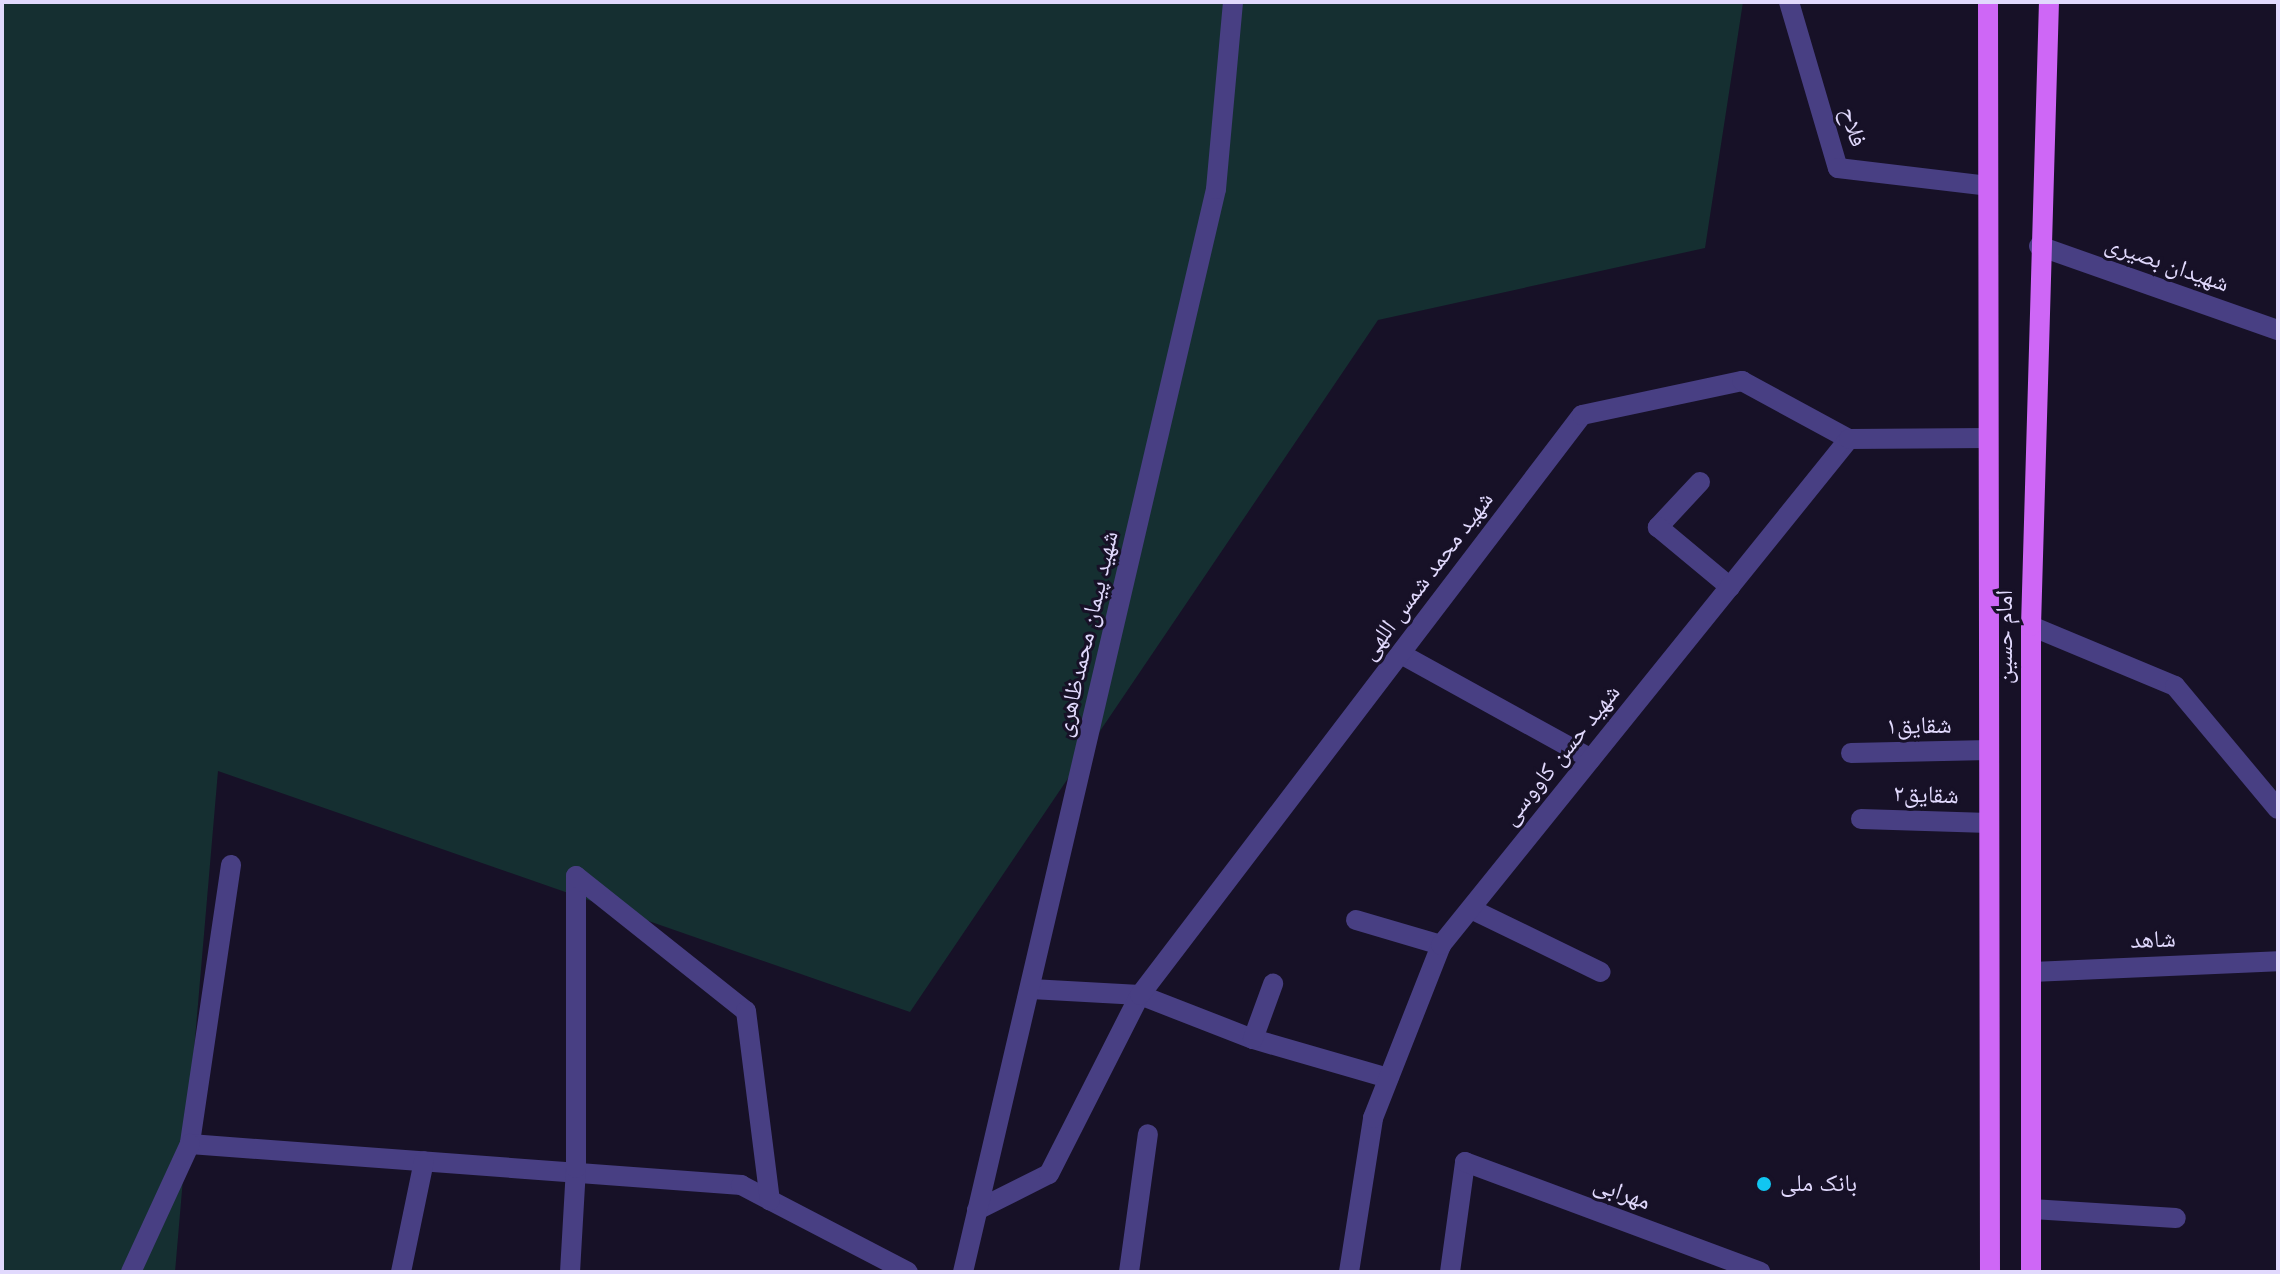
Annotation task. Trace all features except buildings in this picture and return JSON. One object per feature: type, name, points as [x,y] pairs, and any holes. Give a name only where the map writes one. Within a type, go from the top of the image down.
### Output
[{"type":"main road","name":"امام حسین","points":[[1988,2],[1990,1272]]},
{"type":"main road","name":"امام حسین","points":[[2031,1272],[2031,626],[2039,246],[2049,2]]},
{"type":"street","name":"شهید پیمان محمدظاهری","points":[[963,1272],[1216,189],[1233,2]]},
{"type":"street","name":"فلاح","points":[[1789,2],[1838,168],[1988,186]]},
{"type":"street","name":"شهیدان بصیری","points":[[2039,246],[2278,330]]},
{"type":"street","name":"شهید محمد شمس اللهی","points":[[977,1210],[1049,1174],[1140,995],[1582,415],[1742,381],[1849,439]]},
{"type":"street","points":[[1849,439],[1988,438]]},
{"type":"street","name":"شهید حسن کاووسی","points":[[1349,1272],[1373,1118],[1441,945],[1849,439]]},
{"type":"street","points":[[1700,482],[1658,527],[1730,587]]},
{"type":"street","points":[[2031,626],[2175,686],[2278,809]]},
{"type":"street","points":[[1401,654],[1591,759]]},
{"type":"street","name":"شقایق۱","points":[[1851,753],[1989,750]]},
{"type":"street","name":"شقایق۲","points":[[1861,819],[1989,823]]},
{"type":"street","points":[[131,1272],[190,1144],[231,865]]},
{"type":"street","points":[[570,1272],[576,1168],[576,876],[746,1011],[770,1200]]},
{"type":"street","points":[[1471,909],[1601,972]]},
{"type":"street","points":[[1356,920],[1441,945]]},
{"type":"street","name":"شاهد","points":[[2031,972],[2278,961]]},
{"type":"street","points":[[1253,1039],[1273,984]]},
{"type":"street","points":[[1031,989],[1140,995],[1253,1039],[1388,1078]]},
{"type":"street","points":[[1129,1272],[1148,1134]]},
{"type":"street","points":[[190,1144],[424,1161],[576,1168],[741,1185],[908,1272]]},
{"type":"street","points":[[401,1272],[424,1161]]},
{"type":"street","name":"مهرابی","points":[[1450,1272],[1465,1162],[1760,1272]]},
{"type":"street","points":[[2031,1209],[2176,1218]]},
{"type":"green space","points":[[2,2],[1743,2],[1705,248],[1378,320],[910,1012],[218,771],[175,1272],[2,1272]]},
{"type":"place","name":"بانک ملی","points":[[1764,1184]]}]
